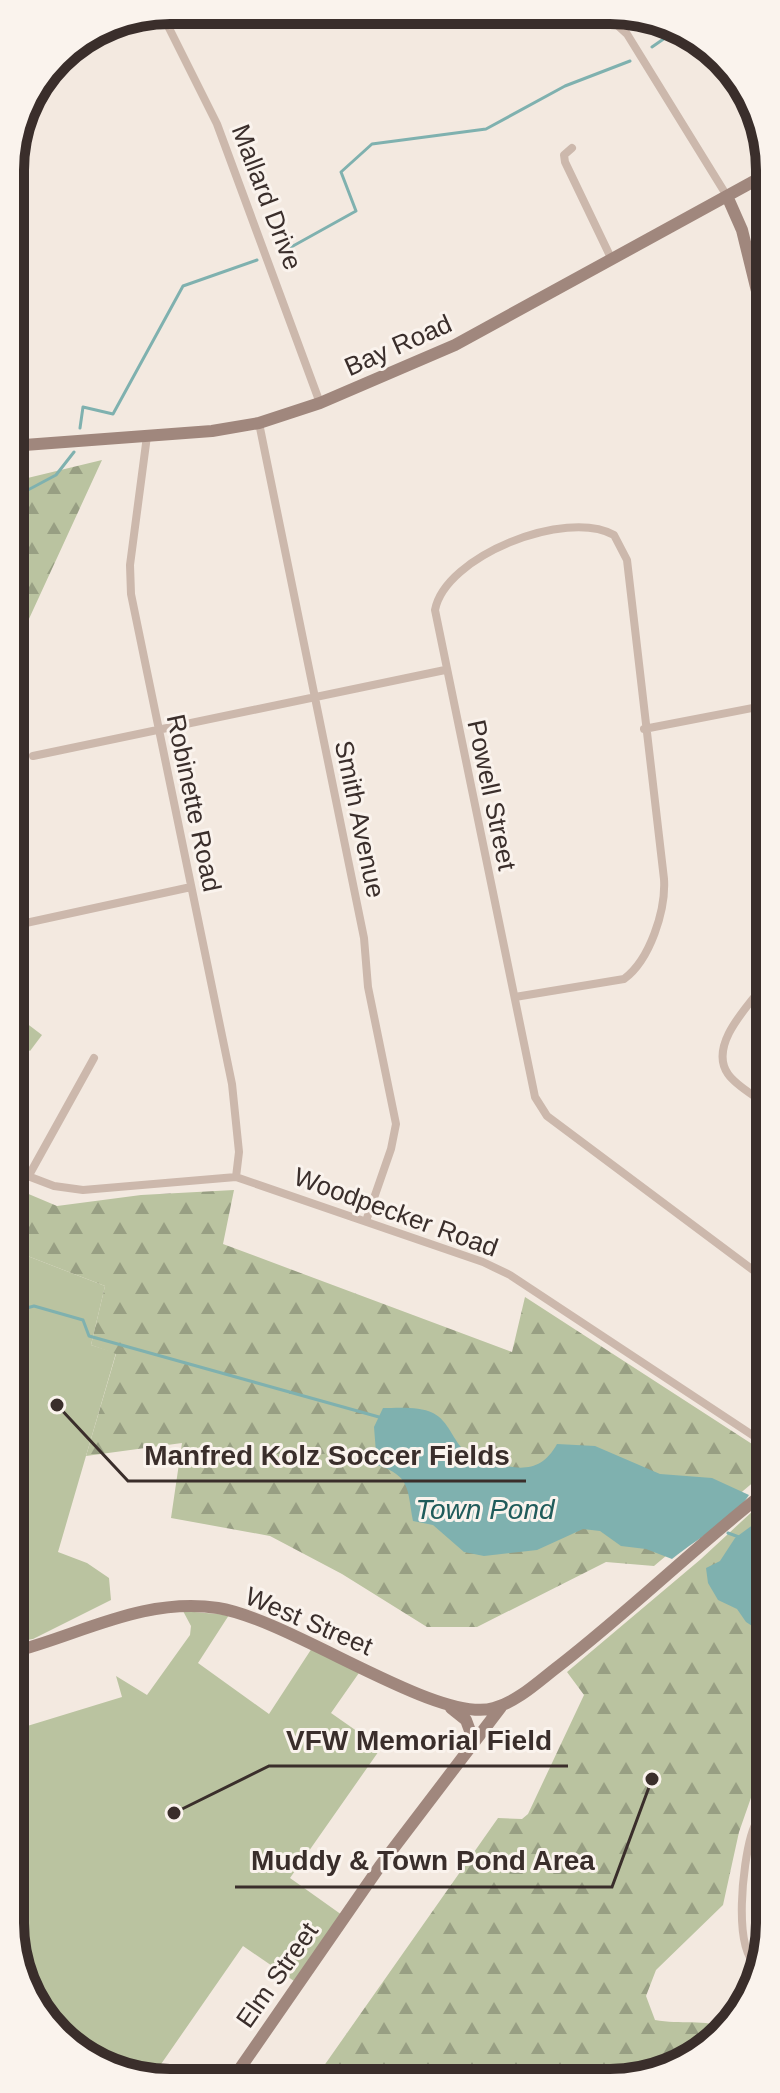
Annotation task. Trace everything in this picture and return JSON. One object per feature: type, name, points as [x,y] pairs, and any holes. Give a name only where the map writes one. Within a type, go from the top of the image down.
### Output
[{"type":"street","name":"Mallard Drive","points":[[167,24],[217,124],[320,403]]},
{"type":"street","points":[[616,24],[627,34],[727,196],[742,230],[756,287]]},
{"type":"street","points":[[572,148],[564,155],[565,162],[612,260]]},
{"type":"street","name":"Bay Road","points":[[24,445],[147,436],[259,423],[320,403],[455,345],[756,180]]},
{"type":"street","name":"Smith Avenue","points":[[259,423],[395,1117],[391,1149],[366,1221]]},
{"type":"street","name":"Robinette Road","points":[[147,436],[130,579],[158,730],[232,1084],[239,1152],[236,1177]]},
{"type":"street","name":"Powell Street","points":[[515,997],[617,983],[632,972],[642,957],[665,899],[625,550],[614,535],[596,527],[551,528],[523,536],[446,584],[435,610],[515,997],[539,1107],[756,1272]]},
{"type":"street","points":[[33,756],[445,670]]},
{"type":"street","points":[[644,729],[756,707]]},
{"type":"street","points":[[24,923],[191,887]]},
{"type":"street","points":[[756,997],[727,1037],[722,1054],[732,1078],[756,1097]]},
{"type":"street","points":[[28,1177],[94,1058]]},
{"type":"street","name":"Woodpecker Road","points":[[24,1175],[54,1186],[83,1190],[236,1177],[366,1221],[502,1270],[756,1437]]},
{"type":"street","points":[[503,1705],[571,1656],[756,1500]]},
{"type":"street","name":"West Street","points":[[24,1648],[143,1610],[173,1606],[215,1608],[281,1627],[445,1704],[474,1711],[503,1705]]},
{"type":"street","name":"West Street","points":[[445,1704],[466,1720],[473,1739]]},
{"type":"street","name":"Elm Street","points":[[240,2069],[473,1739],[503,1705]]},
{"type":"street","points":[[751,1960],[744,1943],[745,1865],[756,1823]]},
{"type":"green space","points":[[102,460],[24,630],[24,479]]},
{"type":"green space","points":[[24,1021],[42,1035],[30,1051],[24,1047]]},
{"type":"green space","points":[[234,1190],[223,1244],[512,1352],[525,1297],[756,1447],[756,1480],[654,1566],[606,1562],[477,1627],[427,1627],[342,1574],[270,1536],[171,1518],[182,1443],[86,1456],[116,1354],[91,1345],[105,1286],[24,1255],[24,1192],[57,1206],[141,1195]]},
{"type":"green space","points":[[24,1255],[105,1286],[91,1345],[116,1353],[58,1552],[87,1563],[109,1578],[111,1600],[33,1639],[24,1640]]},
{"type":"green space","points":[[756,1508],[756,1787],[739,1832],[723,1905],[656,1970],[646,1996],[655,2020],[714,2025],[699,2039],[674,2054],[619,2069],[322,2069],[498,1818],[522,1819],[528,1814],[584,1695],[567,1672],[701,1559]]},
{"type":"green space","points":[[183,1611],[229,1615],[198,1663],[269,1714],[314,1645],[361,1670],[331,1713],[381,1748],[290,1878],[342,1915],[294,1981],[243,1946],[158,2069],[123,2061],[81,2039],[54,2012],[35,1979],[24,1932],[24,1727],[122,1697],[116,1676],[147,1695],[190,1635],[191,1626]]},
{"type":"green space","points":[[756,1838],[756,1854],[750,1852]]},
{"type":"water","name":"Town Pond","points":[[383,1408],[415,1408],[433,1413],[468,1453],[504,1466],[522,1468],[538,1464],[557,1444],[595,1446],[660,1474],[712,1478],[749,1495],[724,1521],[672,1559],[646,1549],[621,1546],[600,1531],[583,1529],[537,1550],[484,1556],[464,1552],[433,1525],[413,1521],[406,1485],[396,1474],[377,1465],[374,1427]]},
{"type":"water","points":[[756,1523],[756,1629],[746,1622],[737,1609],[718,1600],[708,1583],[706,1568],[720,1561],[735,1538]]},
{"type":"waterway","points":[[652,47],[667,36]]},
{"type":"waterway","points":[[284,251],[356,211],[341,172],[372,144],[486,129],[565,86],[630,61]]},
{"type":"waterway","points":[[80,428],[83,407],[113,414],[183,286],[257,260]]},
{"type":"waterway","points":[[24,492],[56,475],[74,452]]},
{"type":"waterway","points":[[24,1309],[34,1306],[83,1320],[89,1336],[379,1417]]},
{"type":"waterway","points":[[728,1533],[739,1537]]},
{"type":"place","name":"Manfred Kolz Soccer Fields","points":[[57,1405]]},
{"type":"place","name":"Muddy & Town Pond Area","points":[[652,1779]]},
{"type":"place","name":"VFW Memorial Field","points":[[174,1813]]}]
